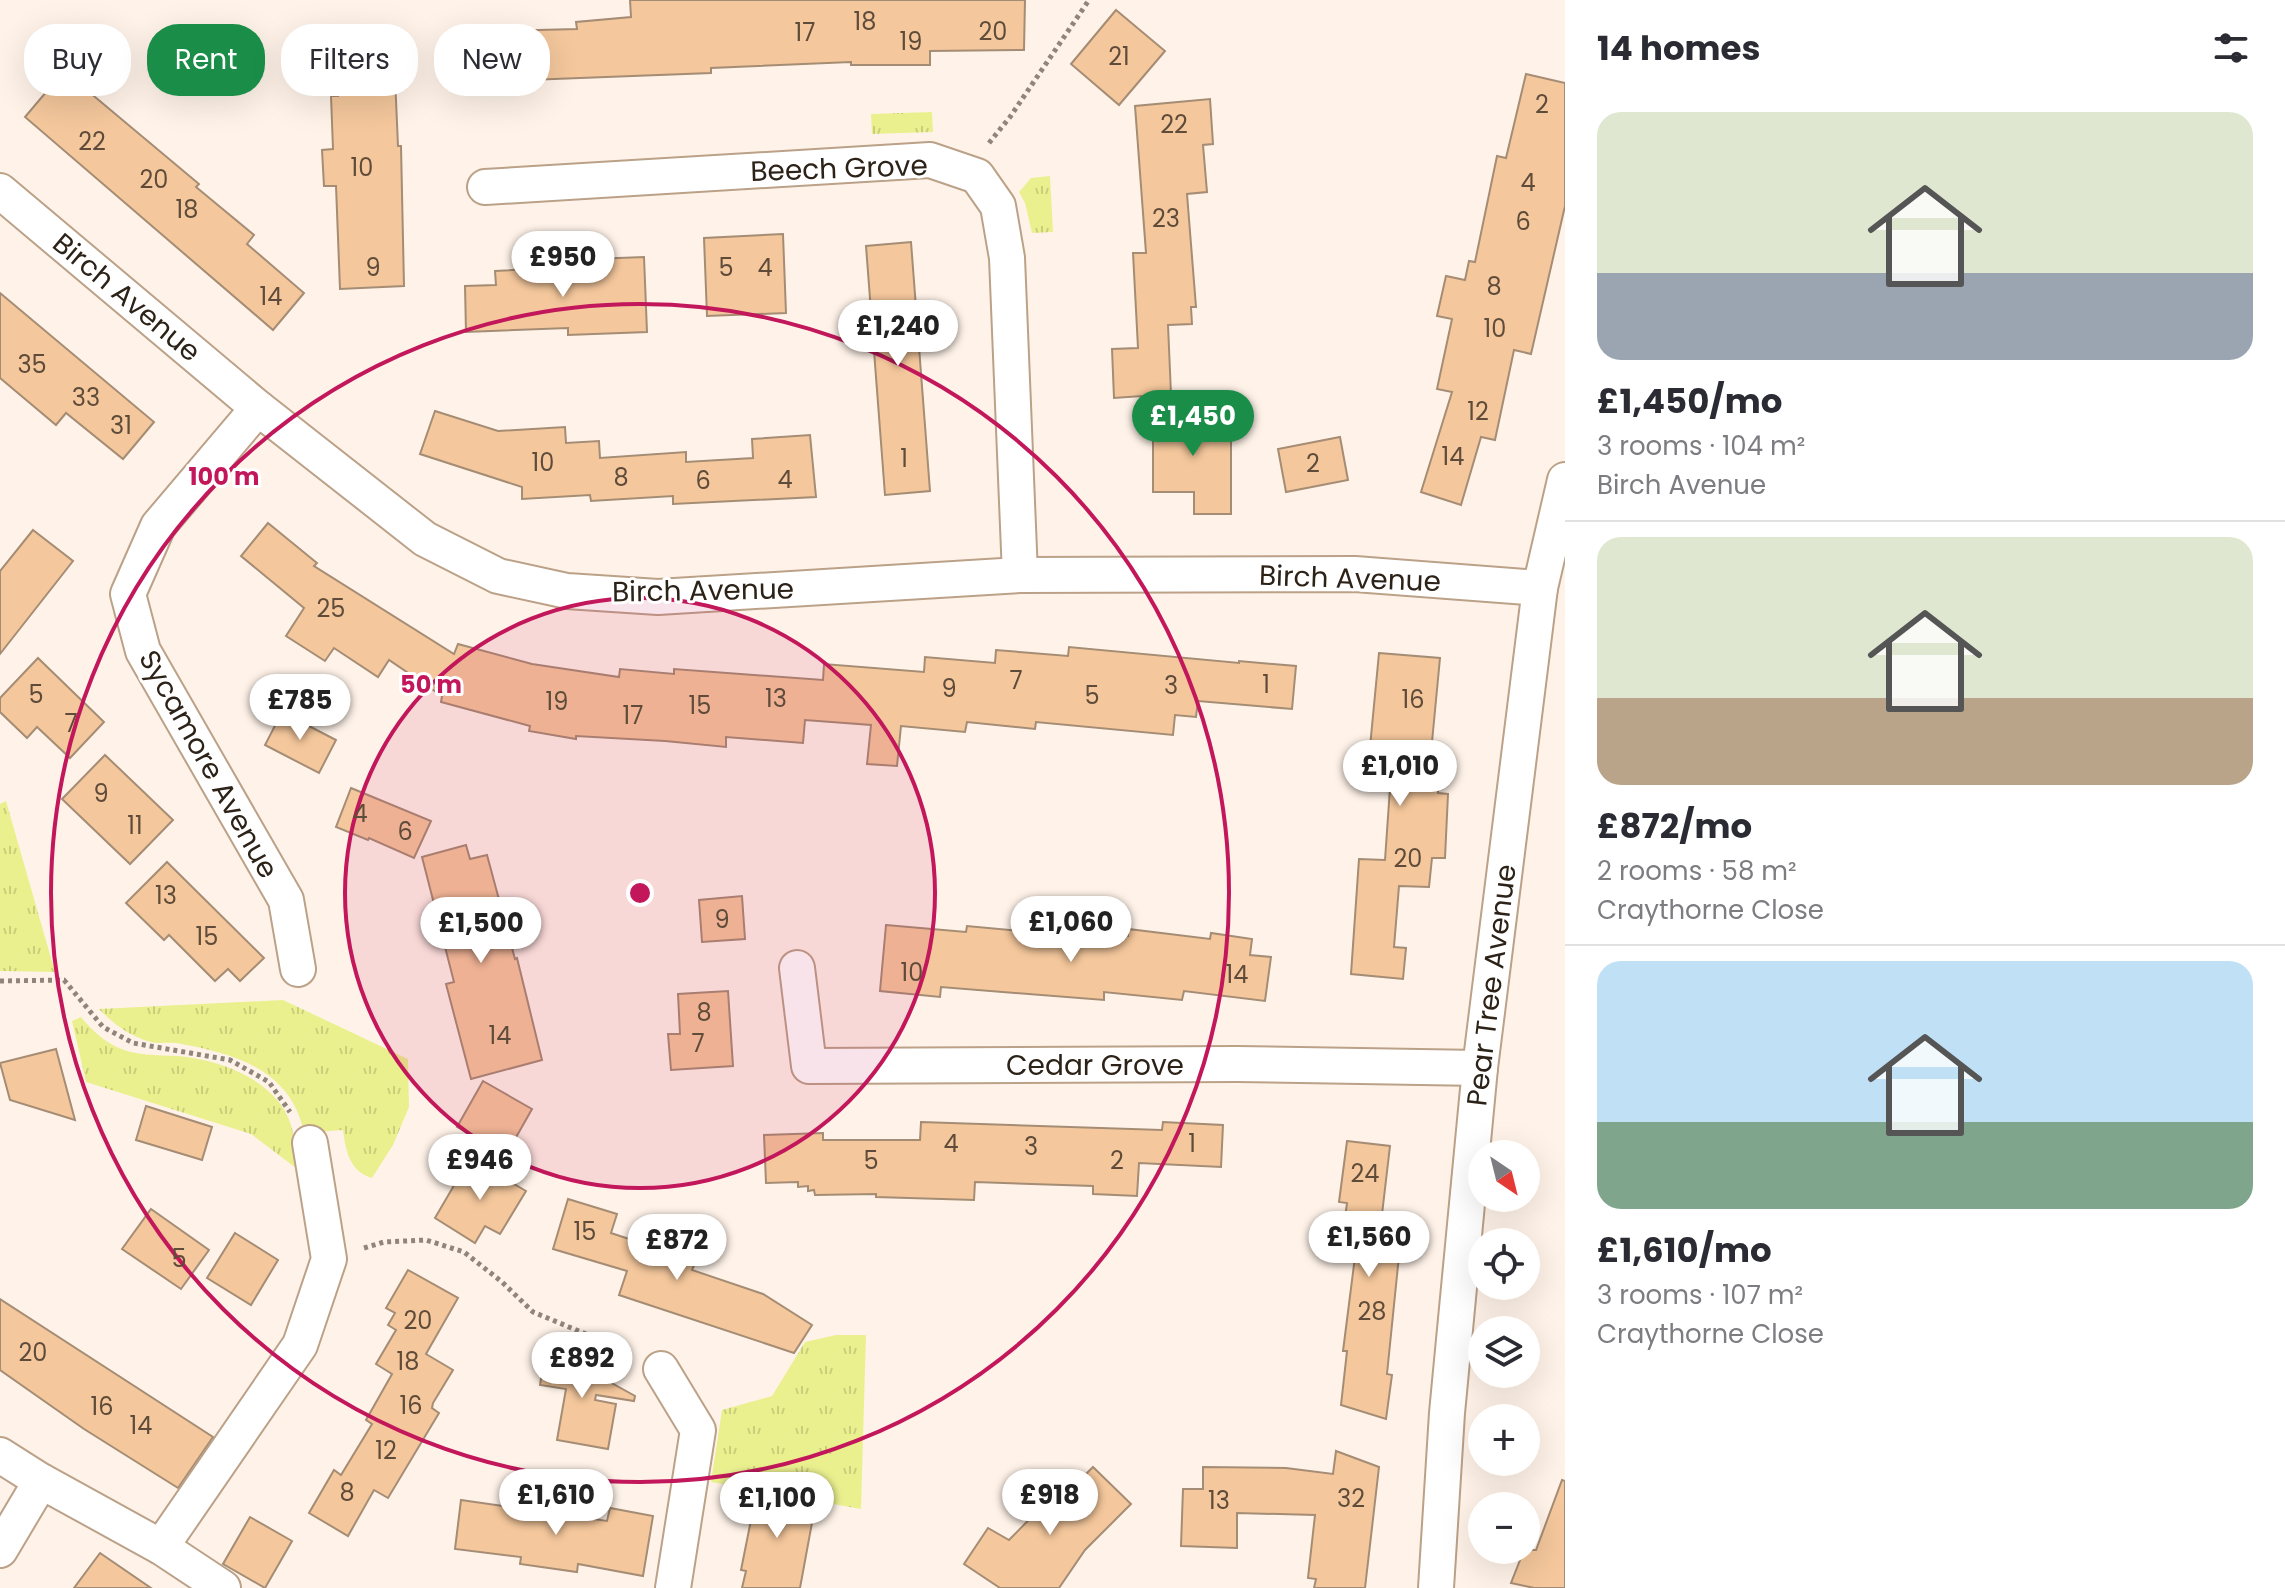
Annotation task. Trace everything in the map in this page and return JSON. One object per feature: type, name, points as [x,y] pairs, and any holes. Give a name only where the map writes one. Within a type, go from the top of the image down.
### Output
[{"type":"street","name":"Beech Grove","points":[[485,187],[930,160],[977,176],[998,206],[1007,258],[1020,575]]},
{"type":"street","name":"Birch Avenue","points":[[0,191],[258,408],[425,539],[498,576],[567,591],[658,597],[1020,575],[1355,574],[1540,588]]},
{"type":"street","name":"Sycamore Avenue","points":[[258,408],[158,526],[128,594],[143,651],[286,900],[298,969]]},
{"type":"street","name":"Pear Tree Avenue","points":[[1436,1588],[1447,1413],[1480,1068],[1540,588],[1565,480]]},
{"type":"street","name":"Cedar Grove","points":[[797,968],[809,1066],[1237,1064],[1480,1068]]},
{"type":"street","points":[[161,1547],[300,1345],[329,1259],[310,1143]]},
{"type":"street","points":[[661,1369],[698,1430],[673,1588]]},
{"type":"street","points":[[0,1455],[161,1547],[223,1588]]},
{"type":"street","points":[[0,1550],[41,1481]]},
{"type":"path","points":[[965,172],[1010,117],[1089,0]]},
{"type":"path","points":[[0,981],[64,980],[103,1027],[133,1043],[230,1060],[269,1082],[310,1143]]},
{"type":"path","points":[[329,1259],[384,1242],[426,1240],[464,1252],[533,1312],[586,1334],[647,1373],[661,1369]]},
{"type":"green space","points":[[932,112],[933,132],[872,134],[871,114]]},
{"type":"green space","points":[[1050,176],[1053,232],[1032,233],[1019,192],[1031,178]]},
{"type":"green space","points":[[6,801],[55,972],[0,971],[0,804]]},
{"type":"green space","points":[[283,1000],[408,1059],[409,1107],[393,1145],[372,1178],[354,1165],[347,1153],[343,1130],[304,1133],[287,1093],[256,1068],[218,1052],[176,1043],[154,1043],[136,1037],[99,1009]]},
{"type":"green space","points":[[81,1017],[103,1039],[123,1050],[223,1065],[265,1088],[276,1098],[291,1125],[296,1168],[251,1134],[86,1082],[72,1021]]},
{"type":"green space","points":[[836,1335],[866,1335],[861,1509],[711,1482],[722,1410],[772,1396],[805,1342]]},
{"type":"building","points":[[630,0],[1025,0],[1024,50],[930,51],[930,65],[851,65],[851,62],[711,68],[711,73],[550,79],[550,30],[577,29],[576,22],[631,17]]},
{"type":"building","points":[[1116,10],[1165,51],[1119,105],[1071,64]]},
{"type":"building","points":[[1526,74],[1565,83],[1565,206],[1531,354],[1514,350],[1495,440],[1481,437],[1461,505],[1421,492],[1452,392],[1437,389],[1452,319],[1437,316],[1446,276],[1465,280],[1469,261],[1475,262],[1497,156],[1506,158]]},
{"type":"building","points":[[43,96],[94,96],[199,184],[196,187],[254,235],[247,244],[304,293],[273,330],[25,117]]},
{"type":"building","points":[[331,96],[396,96],[398,146],[401,146],[404,286],[340,289],[336,186],[324,186],[322,150],[333,149]]},
{"type":"building","points":[[1210,99],[1213,144],[1203,145],[1207,192],[1187,194],[1196,307],[1191,307],[1192,324],[1168,325],[1171,394],[1114,398],[1112,349],[1138,348],[1133,253],[1146,253],[1135,106]]},
{"type":"building","points":[[783,234],[786,313],[707,316],[704,238]]},
{"type":"building","points":[[911,242],[930,491],[885,495],[866,246]]},
{"type":"building","points":[[644,257],[647,332],[568,335],[568,328],[466,332],[465,286],[496,285],[495,271],[565,267],[565,260]]},
{"type":"building","points":[[0,293],[154,422],[123,459],[66,413],[56,425],[0,378]]},
{"type":"building","points":[[1153,408],[1212,409],[1212,431],[1231,431],[1231,514],[1194,514],[1194,492],[1153,492]]},
{"type":"building","points":[[435,411],[498,431],[565,427],[566,443],[599,441],[600,458],[686,452],[686,462],[753,458],[752,439],[810,435],[816,497],[673,504],[673,496],[591,501],[590,495],[522,499],[522,487],[420,454]]},
{"type":"building","points":[[1340,437],[1348,480],[1286,492],[1278,449]]},
{"type":"building","points":[[268,523],[317,563],[314,566],[454,654],[458,644],[532,664],[619,677],[620,669],[674,674],[674,669],[823,680],[824,664],[924,672],[925,657],[995,663],[996,650],[1068,656],[1069,647],[1296,666],[1292,709],[1198,701],[1196,717],[1175,715],[1173,735],[1036,722],[1035,729],[967,722],[965,732],[901,726],[897,766],[867,764],[871,725],[805,720],[803,743],[726,737],[726,747],[576,736],[576,739],[529,731],[530,726],[441,702],[442,696],[389,660],[378,677],[334,648],[325,661],[286,636],[304,608],[241,556]]},
{"type":"building","points":[[33,530],[73,561],[0,654],[0,571]]},
{"type":"building","points":[[1379,653],[1440,658],[1430,763],[1440,764],[1438,793],[1448,794],[1445,858],[1432,858],[1429,887],[1399,886],[1394,947],[1406,948],[1403,979],[1351,974],[1359,859],[1385,860],[1390,788],[1381,787],[1382,769],[1368,768]]},
{"type":"building","points":[[38,658],[104,722],[70,758],[37,727],[27,738],[0,712],[0,698]]},
{"type":"building","points":[[282,712],[336,740],[319,773],[265,745]]},
{"type":"building","points":[[105,755],[173,820],[130,864],[62,799]]},
{"type":"building","points":[[351,788],[431,821],[414,858],[336,827]]},
{"type":"building","points":[[466,845],[470,859],[487,855],[542,1060],[471,1079],[446,984],[454,982],[422,857]]},
{"type":"building","points":[[167,862],[264,958],[240,981],[228,969],[215,981],[169,935],[164,940],[126,903]]},
{"type":"building","points":[[742,896],[745,939],[702,942],[699,900]]},
{"type":"building","points":[[886,925],[966,932],[967,926],[1055,934],[1055,929],[1128,936],[1128,929],[1210,939],[1211,933],[1252,939],[1250,955],[1271,957],[1265,1001],[1184,991],[1182,1000],[1104,992],[1104,1000],[941,987],[940,997],[880,991]]},
{"type":"building","points":[[728,991],[733,1066],[671,1070],[668,1034],[680,1034],[678,994]]},
{"type":"building","points":[[56,1049],[75,1120],[10,1100],[0,1063]]},
{"type":"building","points":[[483,1081],[532,1109],[506,1155],[457,1127]]},
{"type":"building","points":[[146,1106],[212,1127],[202,1160],[136,1140]]},
{"type":"building","points":[[921,1122],[1162,1130],[1163,1122],[1223,1125],[1221,1167],[1139,1163],[1137,1196],[1093,1194],[1093,1186],[975,1182],[974,1200],[876,1197],[876,1194],[815,1195],[814,1190],[808,1191],[808,1186],[798,1187],[798,1182],[766,1183],[764,1135],[823,1133],[823,1140],[920,1140]]},
{"type":"building","points":[[1347,1141],[1390,1146],[1381,1223],[1402,1226],[1387,1374],[1392,1375],[1386,1419],[1341,1405],[1347,1351],[1343,1351],[1357,1241],[1342,1239],[1347,1203],[1339,1202]]},
{"type":"building","points":[[470,1158],[526,1191],[500,1234],[485,1226],[475,1243],[435,1218]]},
{"type":"building","points":[[568,1199],[617,1214],[611,1233],[696,1261],[692,1270],[763,1294],[812,1325],[794,1353],[619,1295],[627,1271],[553,1249]]},
{"type":"building","points":[[151,1209],[209,1250],[181,1289],[122,1249]]},
{"type":"building","points":[[235,1233],[278,1260],[251,1305],[207,1278]]},
{"type":"building","points":[[408,1270],[458,1298],[426,1354],[453,1370],[433,1403],[432,1408],[439,1413],[388,1498],[374,1490],[348,1536],[309,1513],[334,1470],[341,1475],[372,1424],[366,1420],[392,1374],[376,1364],[396,1330],[388,1325],[395,1313],[386,1308]]},
{"type":"building","points":[[0,1299],[213,1437],[178,1488],[84,1429],[0,1370]]},
{"type":"building","points":[[546,1347],[574,1362],[601,1367],[599,1376],[635,1396],[634,1401],[596,1395],[595,1400],[616,1404],[608,1449],[557,1440],[566,1389],[540,1385]]},
{"type":"building","points":[[1336,1451],[1379,1467],[1365,1588],[1314,1588],[1316,1579],[1308,1578],[1315,1515],[1237,1513],[1237,1548],[1181,1546],[1183,1489],[1203,1489],[1203,1467],[1286,1468],[1333,1474]]},
{"type":"building","points":[[1093,1467],[1131,1504],[1085,1550],[1059,1588],[1000,1588],[964,1564],[988,1528],[1009,1540],[1064,1484],[1070,1490]]},
{"type":"building","points":[[1562,1480],[1565,1481],[1565,1588],[1534,1588],[1511,1583],[1518,1564],[1540,1564],[1540,1539]]},
{"type":"building","points":[[751,1489],[816,1501],[800,1588],[742,1588],[746,1571],[741,1570],[751,1520],[745,1519]]},
{"type":"building","points":[[461,1500],[607,1521],[610,1508],[653,1516],[643,1576],[578,1564],[577,1572],[520,1564],[521,1557],[455,1549]]},
{"type":"building","points":[[250,1517],[292,1541],[265,1588],[223,1564]]},
{"type":"building","points":[[100,1553],[151,1588],[74,1588]]}]
